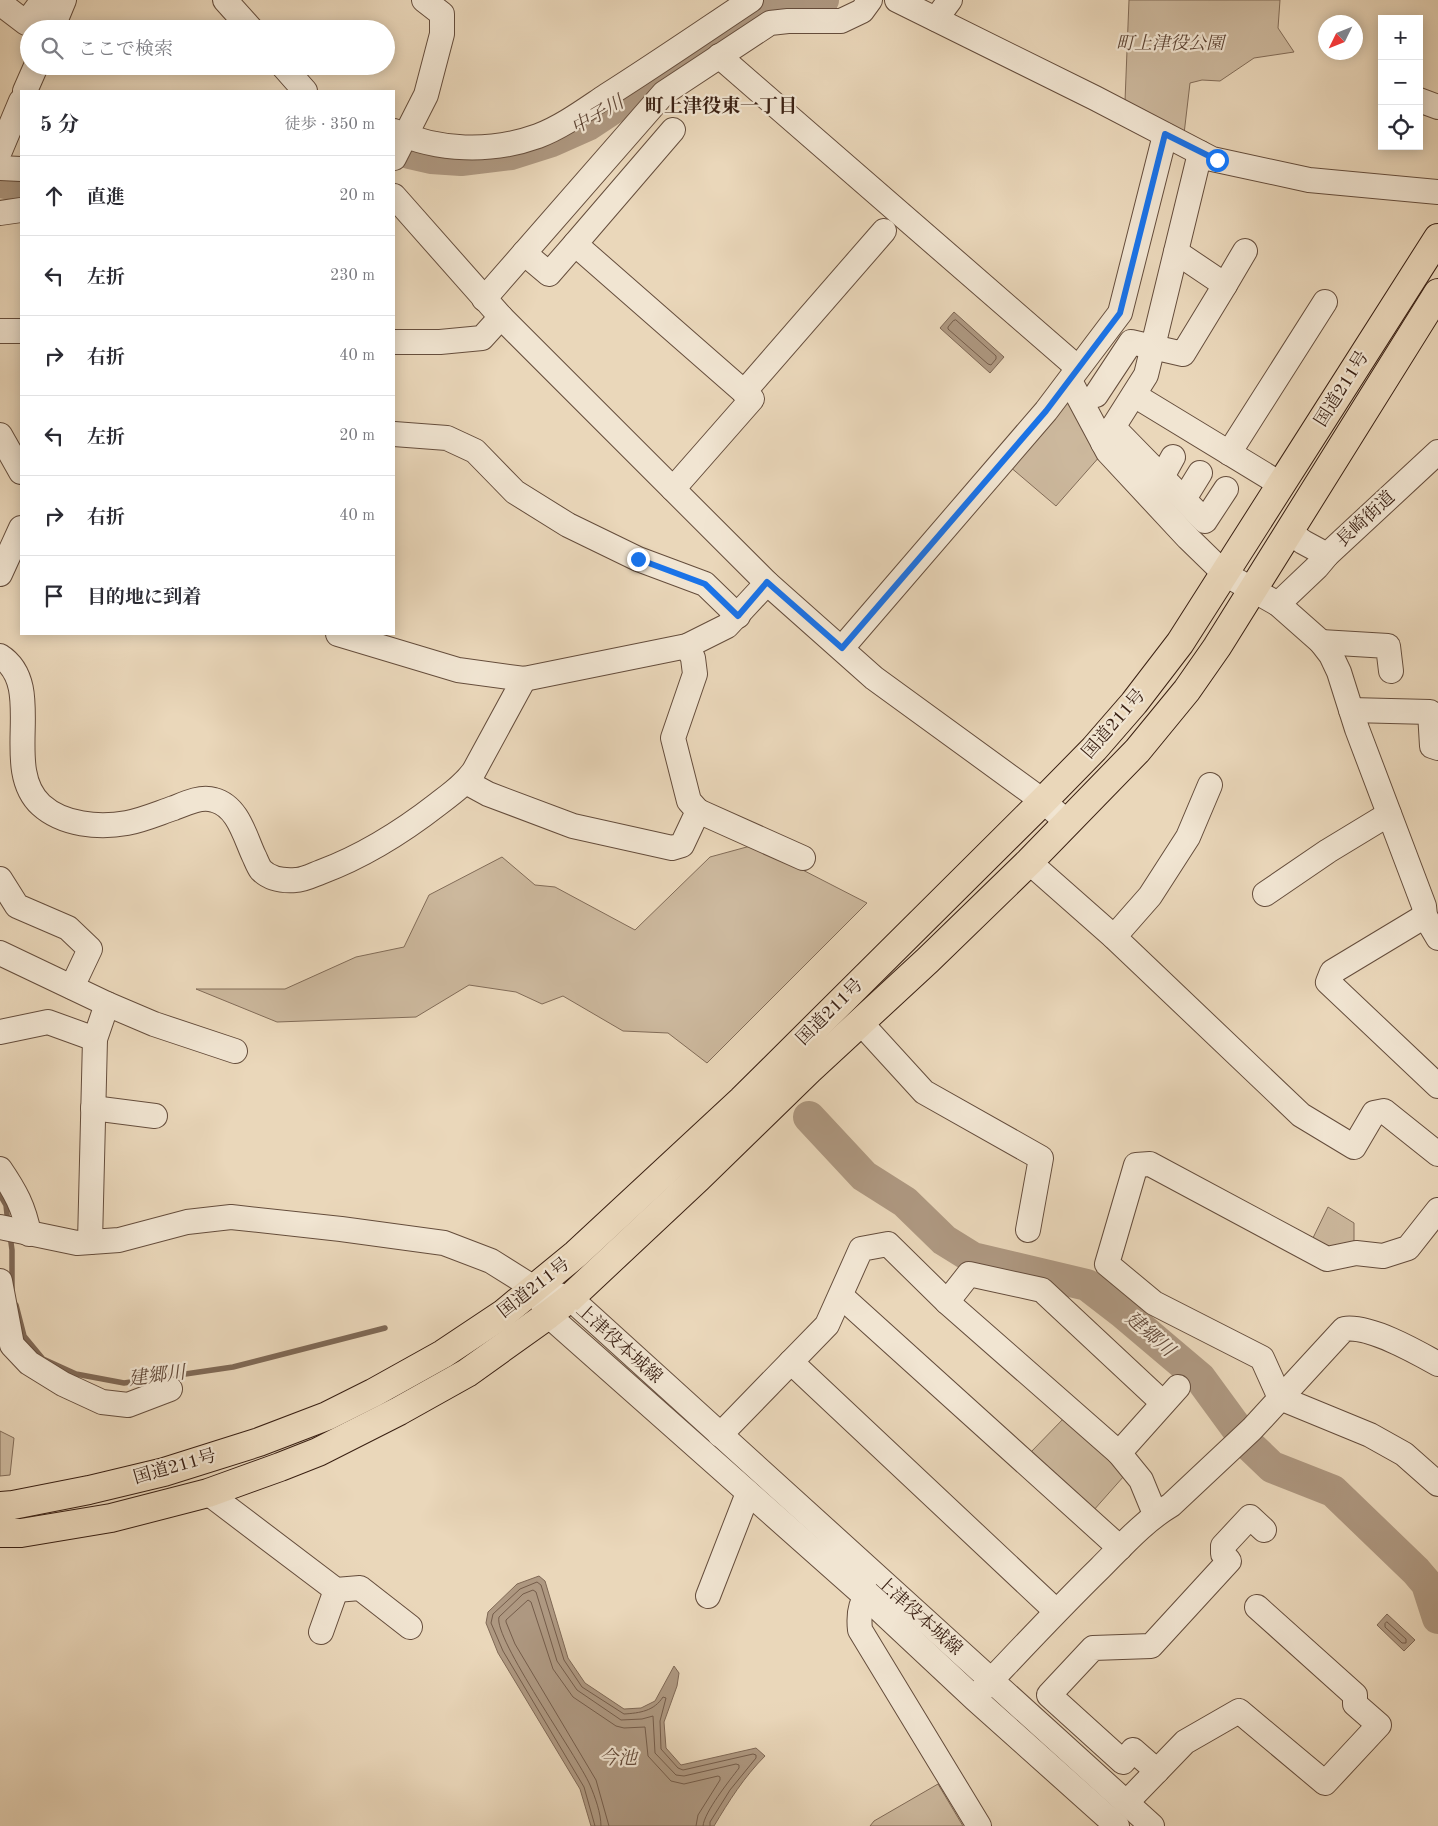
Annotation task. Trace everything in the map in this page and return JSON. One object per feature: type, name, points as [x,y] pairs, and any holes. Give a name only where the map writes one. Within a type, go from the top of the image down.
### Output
[{"type":"highway","name":"国道211号","points":[[0,1506],[89,1490],[164,1472],[260,1442],[327,1416],[443,1354],[503,1314],[576,1254],[742,1100],[1044,802],[1134,703],[1180,643],[1438,238]]},
{"type":"highway","name":"国道211号","points":[[0,1533],[21,1532],[111,1518],[208,1493],[318,1452],[399,1411],[467,1373],[570,1298],[860,1022],[928,960],[1029,862],[1137,751],[1187,690],[1253,590],[1438,293]]},
{"type":"street","points":[[30,20],[56,0]]},
{"type":"street","points":[[53,20],[56,0]]},
{"type":"street","points":[[226,0],[243,20]]},
{"type":"street","points":[[399,134],[433,145],[466,148],[503,145],[539,136],[568,121],[751,0]]},
{"type":"street","points":[[484,299],[663,92],[770,23],[841,20],[862,11],[870,0]]},
{"type":"street","points":[[897,0],[1212,159],[1308,180],[1438,192]]},
{"type":"street","points":[[936,19],[950,0]]},
{"type":"street","points":[[0,3],[22,20]]},
{"type":"street","points":[[395,153],[399,134],[426,95],[442,34],[439,5]]},
{"type":"street","points":[[719,56],[1074,374],[1108,435],[1108,452],[1188,538],[1225,574],[1278,604],[1321,642],[1331,655],[1339,672],[1389,814],[1429,908],[1438,938]]},
{"type":"street","points":[[647,70],[663,92]]},
{"type":"street","points":[[25,90],[32,75]]},
{"type":"street","points":[[291,75],[304,90]]},
{"type":"street","points":[[1423,101],[1438,107]]},
{"type":"street","points":[[0,151],[20,103]]},
{"type":"street","points":[[524,253],[549,274],[673,130]]},
{"type":"street","points":[[842,648],[1040,419],[1120,313],[1165,134]]},
{"type":"street","points":[[1108,435],[1146,375],[1200,153]]},
{"type":"street","points":[[0,168],[20,169]]},
{"type":"street","points":[[395,197],[501,317],[767,582],[874,678],[1044,802],[1067,822]]},
{"type":"street","points":[[0,213],[20,210]]},
{"type":"street","points":[[744,392],[884,231]]},
{"type":"street","points":[[575,244],[752,399],[673,489]]},
{"type":"street","points":[[1096,395],[1132,342],[1183,354],[1246,251]]},
{"type":"street","points":[[1176,252],[1225,285]]},
{"type":"street","points":[[1229,453],[1325,302]]},
{"type":"street","points":[[395,342],[440,342],[482,338],[501,317]]},
{"type":"street","points":[[0,331],[20,331]]},
{"type":"street","points":[[1134,395],[1282,484]]},
{"type":"street","points":[[395,434],[447,438],[475,451],[515,492],[568,525],[611,546],[638,559],[705,584],[738,616]]},
{"type":"street","points":[[0,435],[20,470]]},
{"type":"street","points":[[1108,435],[1145,449],[1168,467],[1184,499],[1204,521],[1226,489]]},
{"type":"street","name":"長崎街道","points":[[1288,531],[1303,542],[1328,555],[1438,452]]},
{"type":"street","points":[[1184,499],[1200,474]]},
{"type":"street","points":[[20,530],[0,574],[20,577]]},
{"type":"street","points":[[1278,604],[1318,567],[1328,555]]},
{"type":"street","points":[[341,635],[458,670],[524,679],[687,646],[727,626],[767,582]]},
{"type":"street","points":[[1321,642],[1388,646],[1391,671]]},
{"type":"street","points":[[687,646],[693,658],[695,674],[673,738],[689,801],[698,811],[803,858]]},
{"type":"street","points":[[0,656],[7,660],[21,683],[23,717],[21,760],[28,790],[41,805],[54,814],[74,822],[104,825],[128,823],[198,800],[214,800],[230,809],[239,822],[260,869],[276,879],[297,880],[338,865],[380,845],[421,818],[466,782],[474,771],[524,679]]},
{"type":"street","points":[[1351,710],[1430,712],[1432,746],[1438,748]]},
{"type":"street","points":[[466,782],[488,794],[573,826],[672,848],[682,845],[698,811]]},
{"type":"street","points":[[1114,937],[1150,896],[1188,837],[1210,785]]},
{"type":"street","points":[[1265,894],[1328,851],[1389,814]]},
{"type":"street","points":[[1029,862],[1114,937],[1302,1115],[1354,1147],[1374,1114],[1384,1111],[1438,1154]]},
{"type":"street","points":[[0,879],[16,906],[68,928],[90,950],[72,987]]},
{"type":"street","points":[[1429,908],[1332,972],[1328,982],[1438,1086]]},
{"type":"street","points":[[0,953],[107,1004],[154,1024],[235,1051]]},
{"type":"street","points":[[90,1242],[95,1039],[107,1004]]},
{"type":"street","points":[[0,1032],[48,1022],[95,1039]]},
{"type":"street","points":[[860,1022],[924,1092],[1041,1158],[1028,1230]]},
{"type":"street","points":[[93,1108],[155,1116]]},
{"type":"street","points":[[1438,1210],[1408,1248],[1383,1256],[1356,1253],[1327,1259],[1150,1164],[1136,1165],[1107,1264],[1154,1303],[1262,1358],[1280,1398],[1370,1435],[1404,1454],[1438,1484]]},
{"type":"street","points":[[0,1169],[25,1214],[14,1230],[77,1243],[120,1240],[187,1222],[231,1217],[331,1228],[444,1244],[491,1261],[534,1288]]},
{"type":"street","points":[[720,1435],[827,1325],[861,1249],[888,1244],[947,1302],[1119,1453],[1141,1480],[1155,1514]]},
{"type":"street","points":[[947,1302],[969,1274],[1042,1290],[1171,1395],[1119,1453]]},
{"type":"street","points":[[0,1281],[12,1345],[29,1363],[63,1384],[102,1402],[128,1406],[170,1389]]},
{"type":"street","name":"上津役本城線","points":[[534,1288],[570,1298],[720,1435],[872,1588],[974,1698],[1117,1826]]},
{"type":"street","name":"上津役本城線","points":[[534,1288],[548,1315],[748,1493],[991,1681],[1152,1826]]},
{"type":"street","points":[[841,1296],[1120,1548]]},
{"type":"street","points":[[974,1698],[1056,1611],[1155,1514],[1171,1505],[1243,1438],[1344,1329],[1354,1328],[1406,1346],[1438,1364]]},
{"type":"street","points":[[791,1362],[1056,1611]]},
{"type":"street","points":[[208,1493],[336,1590],[360,1588],[410,1627]]},
{"type":"street","points":[[708,1596],[748,1493]]},
{"type":"street","points":[[1157,1772],[1133,1750],[1123,1762],[1049,1695],[1093,1648],[1151,1646],[1229,1560],[1223,1554],[1223,1546],[1250,1517],[1264,1530]]},
{"type":"street","points":[[872,1588],[858,1614],[860,1630],[979,1826]]},
{"type":"street","points":[[321,1632],[336,1590]]},
{"type":"street","points":[[1126,1803],[1185,1742],[1239,1711],[1325,1783],[1379,1726],[1355,1704],[1355,1695],[1257,1607]]},
{"type":"green space","name":"町上津役公園","points":[[1129,0],[1280,0],[1278,28],[1294,52],[1254,58],[1220,81],[1202,80],[1190,83],[1184,134],[1125,101]]},
{"type":"green space","points":[[1072,401],[1101,455],[1056,506],[1009,466],[1062,403]]},
{"type":"green space","points":[[754,845],[867,903],[707,1063],[668,1033],[623,1031],[563,996],[542,1004],[516,992],[469,985],[416,1017],[277,1022],[196,989],[285,989],[356,957],[404,947],[429,895],[502,857],[535,885],[555,887],[635,930],[710,857]]},
{"type":"green space","points":[[1328,1207],[1354,1223],[1354,1246],[1329,1252],[1311,1242]]},
{"type":"green space","points":[[1065,1417],[1124,1476],[1093,1511],[1030,1453]]},
{"type":"green space","points":[[0,1431],[14,1438],[10,1475],[0,1476]]},
{"type":"green space","points":[[938,1784],[963,1826],[870,1826],[874,1821]]},
{"type":"water","points":[[954,312],[1004,357],[990,373],[940,328]]},
{"type":"water","name":"今池","points":[[539,1576],[545,1581],[568,1658],[585,1683],[624,1709],[641,1708],[655,1701],[674,1666],[679,1673],[677,1686],[664,1722],[666,1748],[681,1765],[756,1748],[765,1756],[731,1798],[714,1826],[591,1826],[580,1789],[498,1653],[486,1623],[488,1612],[517,1584]]},
{"type":"water","points":[[1387,1614],[1415,1640],[1404,1651],[1377,1625]]},
{"type":"waterway","name":"中子川","points":[[409,153],[431,158],[461,160],[511,154],[552,141],[588,125],[769,5],[817,3],[823,0]]},
{"type":"waterway","name":"中子川","points":[[0,182],[20,186]]},
{"type":"waterway","name":"建郷川","points":[[809,1117],[864,1176],[905,1202],[944,1240],[973,1258],[1087,1285],[1122,1312],[1200,1378],[1249,1445],[1272,1467],[1333,1491],[1416,1571],[1427,1584],[1438,1618]]},
{"type":"waterway","name":"建郷川","points":[[0,1195],[6,1205],[8,1224]]},
{"type":"waterway","name":"建郷川","points":[[10,1235],[12,1288]]},
{"type":"waterway","name":"建郷川","points":[[16,1305],[24,1336],[43,1359],[76,1374],[124,1383],[233,1367],[385,1328]]},
{"type":"district","name":"町上津役東一丁目","points":[[721,107]]},
{"type":"route","points":[[638,559],[705,584],[738,616],[767,582],[842,648],[1046,411],[1120,313],[1165,134],[1217,160]]}]
